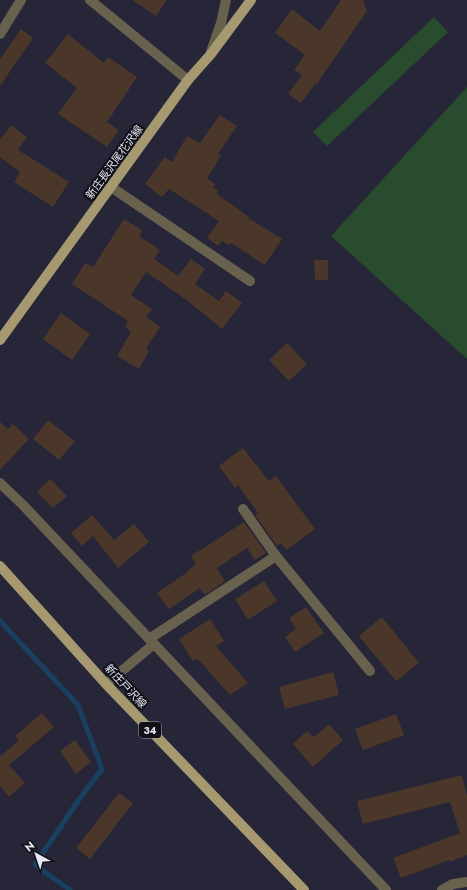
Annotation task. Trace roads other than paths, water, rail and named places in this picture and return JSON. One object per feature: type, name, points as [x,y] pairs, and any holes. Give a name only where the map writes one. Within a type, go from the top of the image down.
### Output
[{"type":"main road","name":"新庄長沢尾花沢線","points":[[0,340],[188,80],[211,54],[251,0]]},
{"type":"main road","name":"新庄戸沢線","points":[[0,566],[106,684],[304,890]]},
{"type":"street","points":[[0,34],[21,0]]},
{"type":"street","points":[[90,0],[188,80]]},
{"type":"street","points":[[211,54],[221,23],[226,0]]},
{"type":"street","points":[[111,187],[250,281]]},
{"type":"street","points":[[0,483],[386,890]]},
{"type":"street","points":[[243,509],[276,556],[370,671]]},
{"type":"street","points":[[106,684],[152,642],[276,556]]},
{"type":"street","points":[[442,890],[453,884],[467,882]]},
{"type":"waterway","points":[[0,621],[78,705],[102,769],[80,798],[35,865],[70,890]]}]
